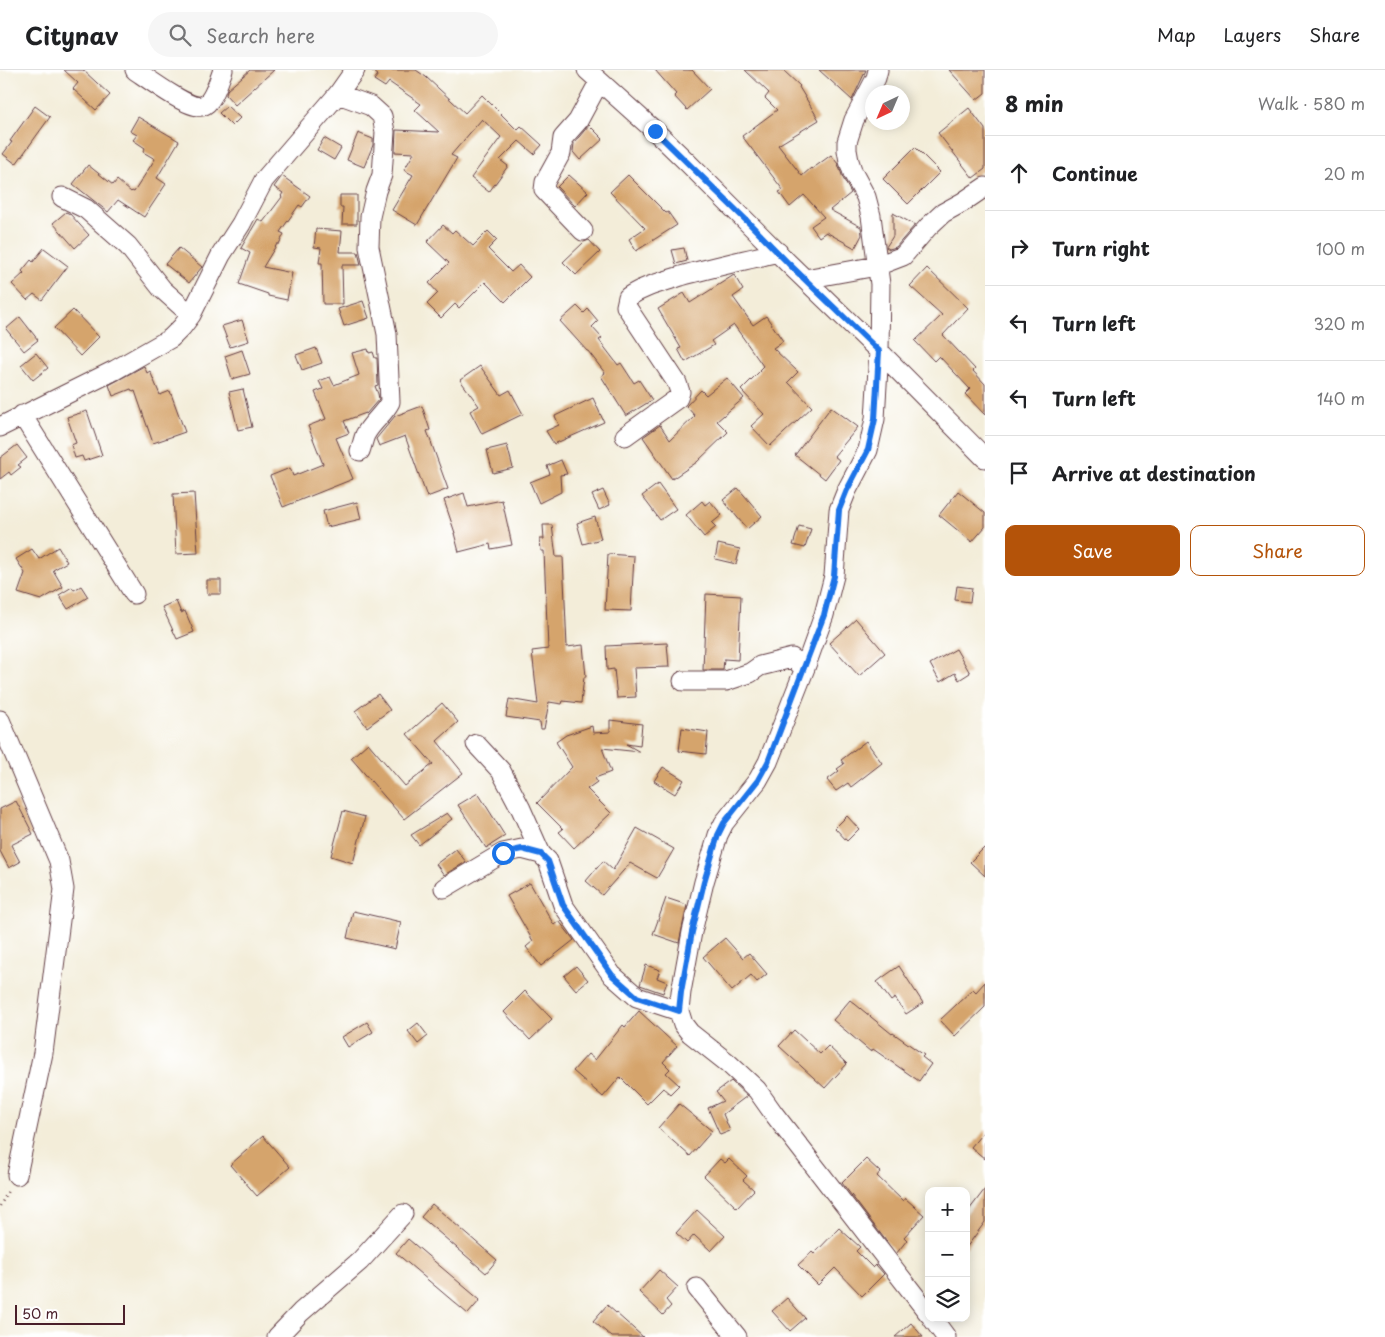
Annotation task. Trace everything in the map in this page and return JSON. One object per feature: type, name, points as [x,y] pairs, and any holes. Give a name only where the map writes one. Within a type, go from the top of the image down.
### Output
[{"type":"street","points":[[135,70],[185,103],[203,106],[211,99],[223,70]]},
{"type":"street","points":[[0,427],[151,350],[171,338],[182,327],[191,315],[221,255],[241,224],[264,180],[338,94],[355,70]]},
{"type":"street","points":[[878,70],[876,78],[854,120],[847,142],[849,161],[866,197],[871,216],[880,286],[875,419],[868,450],[847,490],[839,510],[834,576],[824,615],[804,668],[768,762],[758,780],[724,823],[718,835],[692,932],[679,1011],[683,1024],[690,1033],[757,1090],[925,1309]]},
{"type":"street","points":[[583,231],[544,190],[545,182],[561,153],[562,138],[578,121],[593,76],[655,131],[985,458]]},
{"type":"street","points":[[338,94],[372,106],[382,116],[385,132],[382,175],[370,217],[369,248],[387,334],[390,402],[387,409],[365,436],[360,451]]},
{"type":"street","points":[[805,279],[877,266],[903,256],[943,213],[985,187]]},
{"type":"street","points":[[62,197],[86,208],[128,246],[162,289],[191,315]]},
{"type":"street","points":[[625,436],[678,398],[680,392],[677,383],[626,306],[628,297],[639,290],[672,279],[778,252]]},
{"type":"street","points":[[22,415],[134,594]]},
{"type":"street","points":[[683,681],[726,681],[750,673],[760,666],[792,658],[804,668]]},
{"type":"street","points":[[0,720],[59,861],[64,889],[44,1053],[17,1175]]},
{"type":"street","points":[[476,744],[500,771],[521,809],[541,854],[548,861],[563,905],[612,975],[637,997],[679,1011]]},
{"type":"street","points":[[444,888],[503,853],[522,849],[541,854]]},
{"type":"street","points":[[277,1337],[301,1312],[360,1261],[403,1214]]},
{"type":"street","points":[[696,1288],[737,1337]]},
{"type":"street","points":[[935,1322],[946,1337]]},
{"type":"building","points":[[64,70],[83,70],[110,95],[96,110],[73,89],[78,83]]},
{"type":"building","points":[[250,70],[274,70],[235,105],[226,95],[227,90]]},
{"type":"building","points":[[371,70],[416,70],[465,113],[482,95],[517,130],[521,126],[542,145],[534,154],[519,141],[500,160],[508,166],[489,192],[471,178],[501,137],[482,119],[451,155],[457,158],[417,225],[392,210],[413,175],[404,170],[414,153],[395,152],[396,130],[439,132],[415,110],[421,104],[389,82],[385,87],[374,80],[378,75]]},
{"type":"building","points":[[655,70],[692,70],[710,89],[687,110]]},
{"type":"building","points":[[745,70],[783,70],[800,86],[819,120],[778,145],[802,176],[831,155],[838,164],[851,193],[830,210],[861,227],[862,235],[855,248],[826,232],[819,237],[811,226],[824,217],[804,195],[790,207],[779,192],[783,190],[742,136],[777,110],[765,98],[769,93]]},
{"type":"building","points":[[819,70],[866,70],[852,100]]},
{"type":"building","points":[[949,70],[985,70],[985,93],[976,100]]},
{"type":"building","points":[[35,106],[50,117],[16,164],[3,154]]},
{"type":"building","points":[[227,106],[240,118],[232,126],[219,113]]},
{"type":"building","points":[[969,108],[985,129],[985,169],[973,178],[938,133]]},
{"type":"building","points":[[138,117],[179,141],[157,178],[166,184],[144,217],[118,200],[108,212],[73,184],[88,165],[113,185],[117,180],[131,192],[134,192],[155,159],[143,152],[145,148],[133,140],[137,135],[130,131]]},
{"type":"building","points":[[589,125],[603,139],[580,160],[573,152],[574,143]]},
{"type":"building","points":[[358,133],[373,139],[373,145],[364,167],[347,160]]},
{"type":"building","points":[[324,138],[341,148],[334,160],[317,150]]},
{"type":"building","points":[[915,147],[940,172],[908,204],[883,179]]},
{"type":"building","points":[[569,175],[588,192],[575,206],[557,187]]},
{"type":"building","points":[[628,175],[666,213],[668,212],[677,225],[636,251],[629,239],[645,228],[610,192]]},
{"type":"building","points":[[282,176],[310,196],[302,207],[299,205],[280,232],[284,234],[263,267],[292,273],[287,300],[268,296],[268,294],[239,284],[250,253],[241,248],[258,219],[263,222],[282,197],[283,193],[274,187]]},
{"type":"building","points":[[340,195],[357,195],[357,224],[342,224],[343,207],[340,207]]},
{"type":"building","points":[[66,212],[89,235],[75,248],[53,223]]},
{"type":"building","points":[[893,213],[915,225],[896,247],[889,249],[886,247],[893,236]]},
{"type":"building","points":[[443,225],[452,233],[455,230],[473,246],[488,231],[497,240],[488,249],[511,272],[519,265],[530,277],[505,302],[485,282],[459,308],[455,304],[441,318],[427,304],[438,293],[429,283],[449,263],[427,242]]},
{"type":"building","points":[[316,229],[342,231],[340,252],[358,252],[361,265],[342,265],[343,304],[323,304],[322,263],[319,263],[321,248],[314,247]]},
{"type":"building","points":[[589,240],[600,252],[576,275],[563,262],[584,242]]},
{"type":"building","points":[[44,248],[68,266],[42,300],[34,294],[27,300],[12,284],[24,273],[22,271],[31,260],[33,262]]},
{"type":"building","points":[[179,248],[202,267],[189,283],[165,264]]},
{"type":"building","points":[[684,248],[687,261],[676,264],[672,250]]},
{"type":"building","points":[[927,268],[968,308],[943,335],[975,369],[973,371],[985,384],[985,415],[965,394],[970,389],[939,356],[934,361],[915,341],[942,315],[910,286]]},
{"type":"building","points":[[734,275],[743,290],[733,297],[753,325],[766,316],[783,341],[773,348],[798,372],[788,382],[812,407],[770,446],[751,426],[764,414],[741,390],[763,366],[734,325],[711,341],[714,345],[685,362],[678,349],[681,348],[658,309],[684,293],[690,303]]},
{"type":"building","points":[[363,301],[369,318],[344,326],[338,309]]},
{"type":"building","points":[[577,306],[584,313],[588,309],[598,321],[592,327],[602,338],[599,340],[618,365],[621,363],[634,383],[639,380],[652,400],[626,416],[601,376],[605,373],[588,351],[560,321]]},
{"type":"building","points":[[73,310],[99,337],[80,356],[54,328]]},
{"type":"building","points":[[20,317],[38,340],[24,351],[6,329]]},
{"type":"building","points":[[242,320],[249,341],[230,347],[222,326]]},
{"type":"building","points":[[316,348],[322,363],[302,370],[296,355]]},
{"type":"building","points":[[368,349],[369,353],[373,352],[375,358],[377,358],[378,385],[375,386],[379,399],[366,414],[344,421],[349,433],[336,438],[353,479],[283,507],[270,476],[290,468],[293,476],[323,464],[308,426],[326,419],[315,392],[323,389],[319,381],[330,377],[334,385],[359,375],[352,353]]},
{"type":"building","points":[[242,350],[250,374],[232,379],[225,356]]},
{"type":"building","points":[[36,353],[48,368],[33,380],[21,365]]},
{"type":"building","points":[[144,366],[147,373],[150,371],[160,395],[170,391],[185,432],[153,443],[135,391],[133,392],[131,389],[113,396],[109,385]]},
{"type":"building","points":[[480,366],[501,395],[510,390],[523,414],[482,434],[470,411],[479,406],[460,380]]},
{"type":"building","points":[[727,378],[744,398],[717,421],[728,432],[697,462],[672,479],[643,437],[660,425],[670,440],[695,416],[686,406],[701,390],[706,395]]},
{"type":"building","points":[[243,389],[252,427],[238,430],[229,392]]},
{"type":"building","points":[[593,398],[604,422],[554,444],[546,431],[559,425],[555,416]]},
{"type":"building","points":[[422,406],[430,430],[427,431],[448,489],[427,497],[405,436],[379,446],[376,439],[395,416]]},
{"type":"building","points":[[831,407],[858,427],[834,456],[839,460],[825,479],[795,455]]},
{"type":"building","points":[[87,411],[102,455],[84,461],[82,456],[75,458],[71,445],[76,443],[67,417]]},
{"type":"building","points":[[17,445],[27,458],[18,465],[21,467],[11,475],[9,472],[0,479],[0,458]]},
{"type":"building","points":[[507,445],[513,468],[493,473],[487,450]]},
{"type":"building","points":[[561,460],[567,474],[560,475],[561,492],[539,503],[530,482],[550,474],[547,466]]},
{"type":"building","points":[[658,484],[676,509],[660,520],[642,496]]},
{"type":"building","points":[[738,488],[762,516],[747,529],[723,500]]},
{"type":"building","points":[[603,490],[610,505],[599,510],[592,495]]},
{"type":"building","points":[[958,491],[985,513],[985,527],[972,542],[939,515]]},
{"type":"building","points":[[194,493],[198,553],[176,554],[173,494]]},
{"type":"building","points":[[464,493],[468,507],[502,500],[512,545],[491,549],[490,544],[459,552],[444,500]]},
{"type":"building","points":[[702,501],[705,505],[710,501],[722,515],[712,523],[716,527],[704,537],[686,515]]},
{"type":"building","points":[[357,502],[361,519],[327,527],[323,511]]},
{"type":"building","points":[[595,517],[601,539],[583,544],[577,523]]},
{"type":"building","points":[[543,525],[552,525],[556,557],[563,557],[567,647],[583,645],[586,677],[584,677],[581,703],[563,701],[562,704],[549,702],[544,729],[541,729],[540,722],[506,717],[509,699],[538,704],[532,651],[548,649],[544,551],[541,551],[540,539],[544,539]]},
{"type":"building","points":[[799,526],[811,529],[805,548],[793,545]]},
{"type":"building","points":[[718,544],[740,549],[736,564],[715,559]]},
{"type":"building","points":[[58,547],[67,562],[53,570],[63,587],[41,600],[18,593],[25,573],[16,559],[32,549],[39,559]]},
{"type":"building","points":[[608,554],[634,556],[631,611],[605,610]]},
{"type":"building","points":[[207,580],[221,580],[221,594],[207,594]]},
{"type":"building","points":[[81,586],[88,597],[68,609],[59,595],[72,587],[74,590]]},
{"type":"building","points":[[957,586],[972,588],[970,602],[955,600]]},
{"type":"building","points":[[706,594],[741,596],[738,660],[724,659],[723,670],[703,670]]},
{"type":"building","points":[[176,601],[181,613],[185,611],[194,632],[177,639],[162,607]]},
{"type":"building","points":[[856,619],[885,653],[859,676],[829,643]]},
{"type":"building","points":[[667,643],[669,667],[634,668],[636,697],[617,698],[614,669],[607,670],[606,646]]},
{"type":"building","points":[[956,649],[970,673],[959,680],[955,673],[940,682],[930,664]]},
{"type":"building","points":[[378,694],[390,710],[367,727],[355,711]]},
{"type":"building","points":[[442,703],[458,722],[437,741],[463,773],[404,819],[351,758],[368,743],[405,786],[433,764],[407,734]]},
{"type":"building","points":[[610,720],[642,724],[640,746],[626,744],[640,752],[602,748],[611,772],[595,778],[597,782],[587,789],[611,813],[574,848],[559,832],[563,829],[537,803],[572,767],[556,742],[566,735],[592,726],[593,733],[610,732]]},
{"type":"building","points":[[682,728],[708,732],[706,754],[679,751]]},
{"type":"building","points":[[866,741],[882,763],[851,787],[848,783],[836,791],[827,780],[839,771],[837,769],[844,764],[841,760]]},
{"type":"building","points":[[663,767],[684,780],[675,794],[654,781]]},
{"type":"building","points":[[478,793],[505,836],[486,848],[458,805]]},
{"type":"building","points":[[16,801],[33,834],[11,845],[20,862],[9,868],[0,851],[0,809]]},
{"type":"building","points":[[343,811],[365,817],[353,863],[331,856]]},
{"type":"building","points":[[447,813],[452,819],[419,845],[411,835]]},
{"type":"building","points":[[847,816],[859,829],[847,841],[835,828]]},
{"type":"building","points":[[637,828],[674,849],[657,878],[630,863],[602,895],[586,881],[603,861],[613,870]]},
{"type":"building","points":[[985,847],[985,876],[970,862]]},
{"type":"building","points":[[456,849],[466,862],[444,875],[436,864]]},
{"type":"building","points":[[530,883],[554,925],[559,921],[574,940],[541,966],[526,947],[533,941],[507,896]]},
{"type":"building","points":[[666,898],[687,905],[679,943],[653,934]]},
{"type":"building","points":[[353,911],[401,922],[395,949],[347,938]]},
{"type":"building","points":[[725,938],[743,958],[749,953],[767,974],[757,982],[751,975],[732,991],[703,957]]},
{"type":"building","points":[[646,965],[660,970],[657,978],[667,982],[663,993],[640,985]]},
{"type":"building","points":[[576,966],[588,980],[576,990],[564,976]]},
{"type":"building","points":[[899,966],[923,1003],[906,1014],[895,998],[891,1001],[877,982]]},
{"type":"building","points":[[985,982],[985,1007],[955,1036],[940,1020],[973,989],[976,992]]},
{"type":"building","points":[[525,991],[552,1019],[530,1040],[504,1012]]},
{"type":"building","points":[[850,1000],[892,1034],[924,1055],[922,1057],[931,1064],[919,1081],[873,1049],[871,1052],[833,1020]]},
{"type":"building","points":[[639,1011],[677,1046],[663,1062],[670,1069],[666,1073],[679,1085],[670,1094],[663,1088],[647,1104],[620,1077],[603,1097],[573,1071],[588,1054],[595,1060],[623,1025],[625,1027]]},
{"type":"building","points":[[367,1022],[373,1032],[348,1047],[342,1037]]},
{"type":"building","points":[[418,1023],[428,1036],[418,1044],[408,1031]]},
{"type":"building","points":[[794,1030],[820,1054],[828,1046],[847,1064],[825,1088],[779,1046]]},
{"type":"building","points":[[731,1081],[747,1096],[723,1114],[730,1131],[720,1135],[708,1108],[723,1101],[716,1092]]},
{"type":"building","points":[[679,1104],[712,1131],[690,1156],[658,1128]]},
{"type":"building","points":[[985,1130],[985,1159],[971,1147]]},
{"type":"building","points":[[263,1136],[290,1167],[257,1196],[230,1165]]},
{"type":"building","points":[[720,1159],[725,1163],[729,1159],[747,1176],[743,1180],[754,1190],[737,1208],[704,1176]]},
{"type":"building","points":[[866,1159],[880,1172],[877,1176],[903,1201],[905,1198],[924,1215],[904,1237],[907,1240],[896,1254],[842,1183]]},
{"type":"building","points":[[985,1189],[985,1222],[970,1243],[970,1232],[970,1209]]},
{"type":"building","points":[[432,1204],[497,1260],[486,1273],[421,1217]]},
{"type":"building","points":[[697,1210],[725,1236],[711,1251],[694,1235],[687,1243],[676,1233]]},
{"type":"building","points":[[839,1228],[860,1247],[856,1251],[873,1268],[876,1265],[884,1274],[862,1296],[835,1268],[818,1285],[798,1265],[812,1252],[814,1254]]},
{"type":"building","points":[[408,1239],[480,1300],[468,1314],[396,1253]]},
{"type":"building","points":[[659,1270],[678,1287],[666,1300],[671,1306],[663,1315],[639,1292]]},
{"type":"building","points":[[787,1298],[805,1318],[790,1331],[772,1311]]},
{"type":"building","points":[[607,1305],[643,1337],[612,1337],[593,1321]]},
{"type":"building","points":[[911,1323],[923,1337],[895,1337]]},
{"type":"route","points":[[503,853],[522,849],[541,854],[548,861],[563,905],[612,975],[637,997],[679,1011],[692,932],[718,835],[724,823],[758,780],[768,762],[804,668],[824,615],[834,576],[839,510],[847,490],[868,450],[875,419],[879,351],[655,131]]}]
